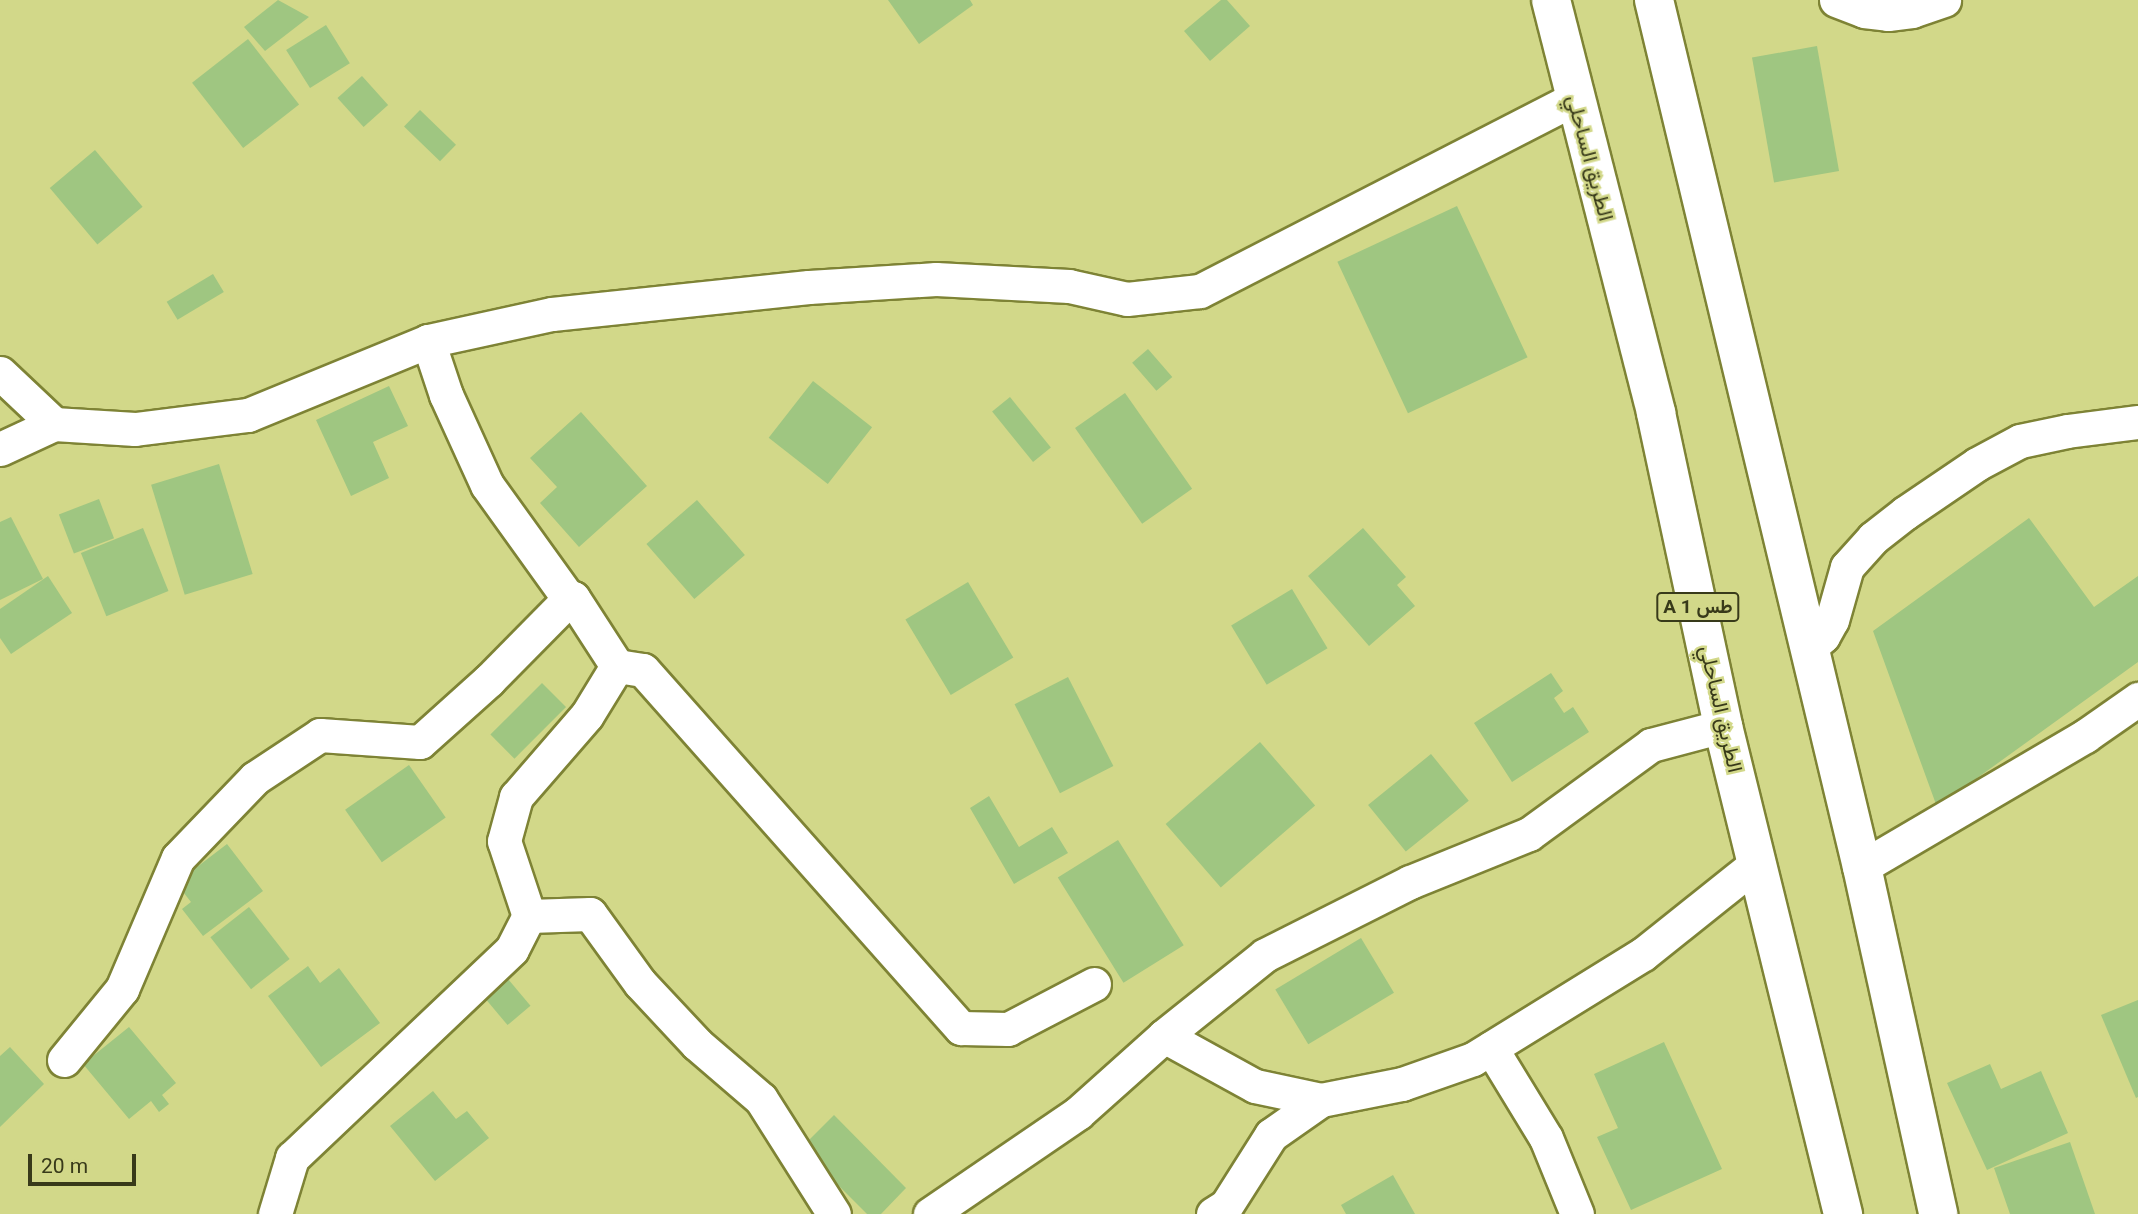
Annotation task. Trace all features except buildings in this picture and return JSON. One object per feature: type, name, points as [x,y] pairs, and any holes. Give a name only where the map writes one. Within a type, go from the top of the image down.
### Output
[{"type":"highway","name":"الطريق الساحلي","points":[[1551,0],[1574,99],[1656,413],[1723,726],[1843,1214]]},
{"type":"highway","points":[[1654,0],[1862,867],[1938,1214]]},
{"type":"street","points":[[1836,0],[1864,11],[1888,14],[1912,11],[1944,0]]},
{"type":"street","points":[[0,449],[54,424],[135,429],[247,415],[428,341],[552,314],[809,287],[936,279],[1069,286],[1126,299],[1200,291],[1574,99]]},
{"type":"street","points":[[428,341],[446,395],[487,485],[569,599],[573,598],[617,666],[643,670],[961,1028],[1008,1029],[1094,984]]},
{"type":"street","points":[[0,373],[54,424]]},
{"type":"street","points":[[1809,649],[1823,636],[1832,620],[1847,567],[1872,538],[1905,513],[1977,464],[2020,442],[2067,430],[2138,422]]},
{"type":"street","points":[[64,1060],[122,989],[178,858],[255,778],[320,735],[420,743],[489,680],[569,599]]},
{"type":"street","points":[[275,1214],[292,1158],[512,949],[529,916],[504,841],[516,797],[587,715],[617,666]]},
{"type":"street","points":[[1862,867],[2085,736],[2138,699]]},
{"type":"street","points":[[930,1214],[1078,1113],[1164,1036],[1265,955],[1410,882],[1529,834],[1651,745],[1723,726]]},
{"type":"street","points":[[1213,1214],[1226,1206],[1271,1135],[1321,1101],[1402,1084],[1473,1059],[1643,954],[1757,863]]},
{"type":"street","points":[[529,916],[590,914],[640,983],[697,1044],[761,1099],[834,1214]]},
{"type":"street","points":[[1164,1036],[1255,1086],[1321,1101]]},
{"type":"street","points":[[1491,1048],[1546,1138],[1577,1214]]}]
